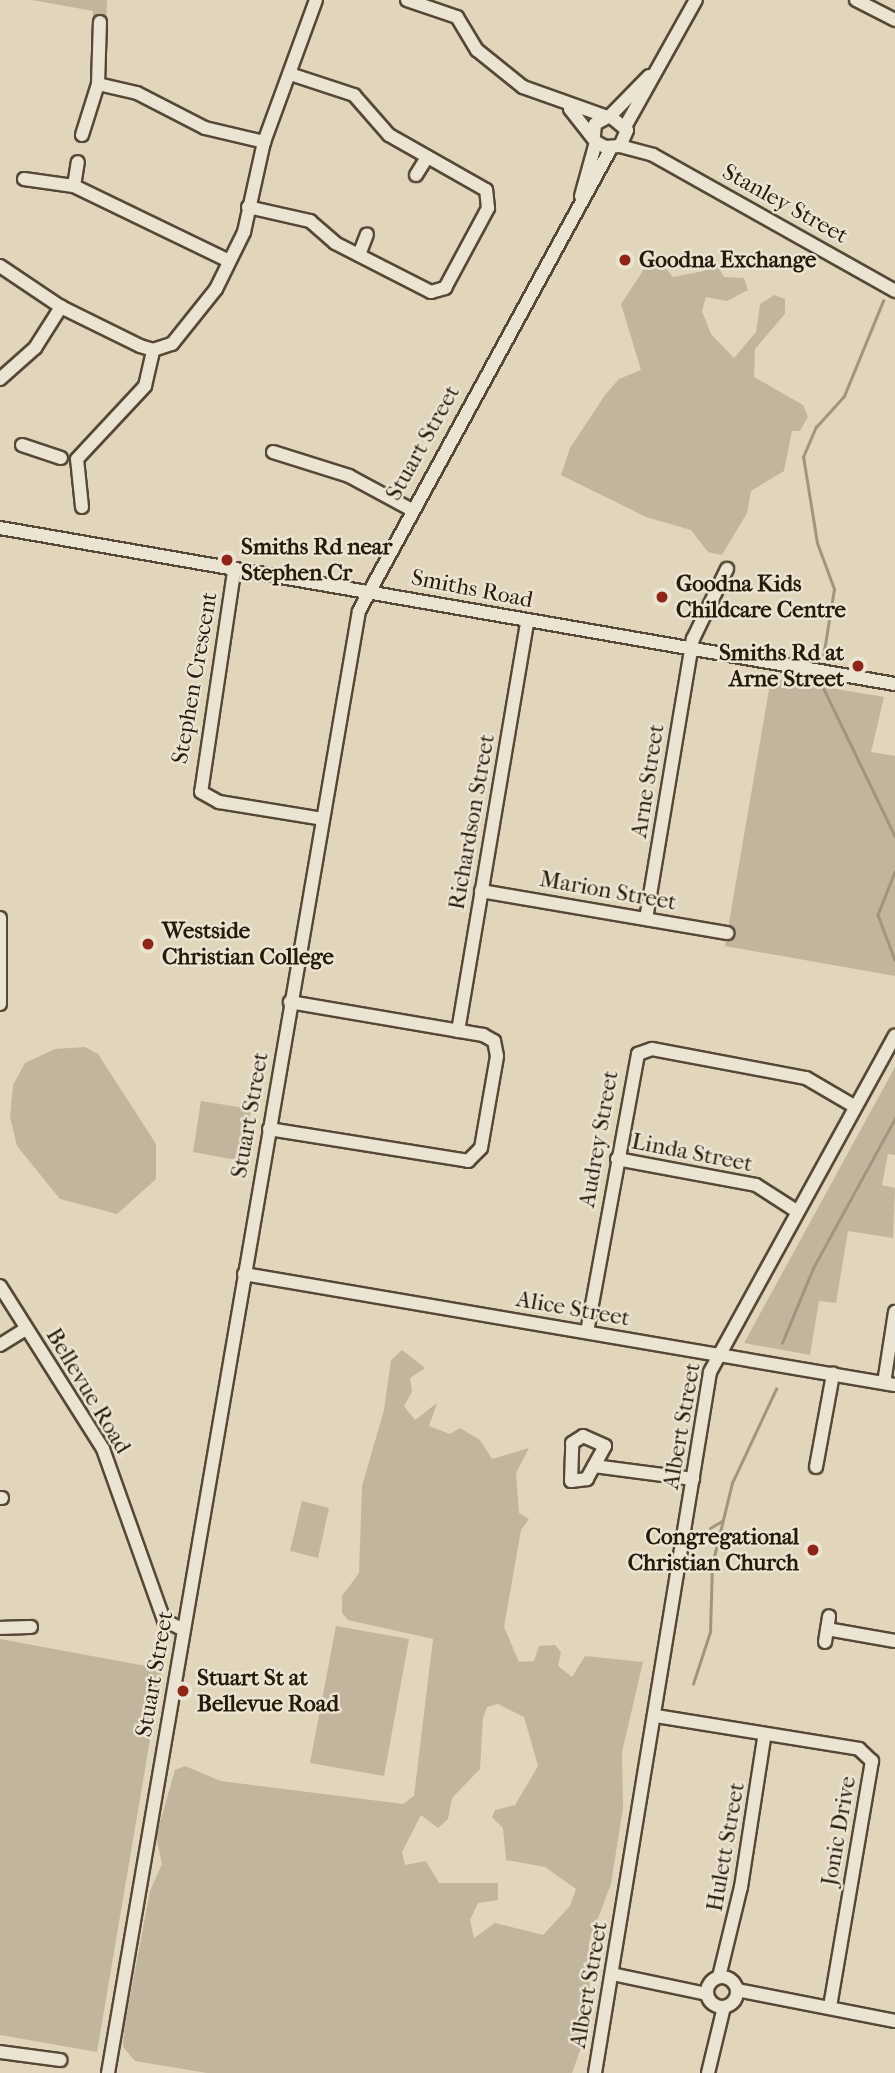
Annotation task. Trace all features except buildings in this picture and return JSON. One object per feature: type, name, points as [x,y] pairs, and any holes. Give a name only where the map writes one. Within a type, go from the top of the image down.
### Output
[{"type":"street","points":[[0,266],[61,307],[153,350],[172,344],[216,289],[227,260],[244,232],[264,142],[293,75],[295,46],[316,0]]},
{"type":"street","points":[[407,0],[451,5],[477,50],[523,87],[565,105],[595,139]]},
{"type":"street","points":[[626,128],[696,0]]},
{"type":"street","points":[[856,0],[895,20]]},
{"type":"street","points":[[82,135],[99,84],[100,22]]},
{"type":"street","points":[[607,116],[664,56]]},
{"type":"street","points":[[248,207],[310,221],[359,255],[440,292],[490,198],[389,135],[354,95],[293,75]]},
{"type":"street","points":[[99,84],[137,93],[205,128],[264,142]]},
{"type":"street","name":"Stanley Street","points":[[565,105],[607,116],[626,128],[653,155],[889,287]]},
{"type":"street","name":"Stuart Street","points":[[575,213],[595,139],[607,116]]},
{"type":"street","name":"Stuart Street","points":[[112,2072],[290,1002],[365,593],[575,213],[626,128]]},
{"type":"street","name":"Stanley Street","points":[[595,139],[616,147],[653,155]]},
{"type":"street","points":[[416,175],[426,159]]},
{"type":"street","points":[[74,186],[78,162]]},
{"type":"street","points":[[24,179],[74,186],[227,260]]},
{"type":"street","points":[[359,255],[367,234]]},
{"type":"street","points":[[0,379],[35,348],[61,307]]},
{"type":"street","points":[[82,507],[77,459],[145,386],[153,350]]},
{"type":"street","points":[[22,445],[61,458]]},
{"type":"street","points":[[273,452],[349,476],[410,509]]},
{"type":"street","name":"Smiths Road","points":[[0,528],[234,572],[895,684]]},
{"type":"street","name":"Arne Street","points":[[646,919],[691,649],[727,569]]},
{"type":"street","name":"Stephen Crescent","points":[[234,572],[199,786],[219,802],[323,819]]},
{"type":"street","name":"Richardson Street","points":[[458,1031],[527,621]]},
{"type":"street","name":"Marion Street","points":[[481,891],[727,933]]},
{"type":"street","points":[[0,918],[0,1004]]},
{"type":"street","points":[[269,1129],[472,1159],[481,1147],[497,1045],[488,1036],[290,1002]]},
{"type":"street","name":"Albert Street","points":[[595,2073],[716,1355],[895,1036]]},
{"type":"street","name":"Audrey Street","points":[[587,1332],[632,1066],[652,1049],[806,1078],[854,1106]]},
{"type":"street","name":"Linda Street","points":[[617,1159],[756,1185],[795,1210]]},
{"type":"street","name":"Alice Street","points":[[244,1274],[889,1384]]},
{"type":"street","name":"Bellevue Road","points":[[0,1286],[103,1449],[164,1620],[184,1630]]},
{"type":"street","points":[[889,1384],[895,1311]]},
{"type":"street","points":[[0,1345],[26,1329]]},
{"type":"street","points":[[816,1467],[833,1374]]},
{"type":"street","points":[[594,1466],[693,1479]]},
{"type":"street","points":[[0,1628],[31,1627]]},
{"type":"street","points":[[827,1629],[895,1641]]},
{"type":"street","name":"Jonic Drive","points":[[656,1716],[764,1738],[859,1749],[872,1760],[830,2006]]},
{"type":"street","name":"Hulett Street","points":[[724,1978],[764,1738]]},
{"type":"street","points":[[612,1974],[693,1989],[713,1998],[736,1994],[830,2006],[895,2021]]},
{"type":"street","points":[[708,2073],[717,2021],[713,1998],[724,1978],[736,1994]]},
{"type":"street","points":[[0,2052],[60,2060]]},
{"type":"shaded area","points":[[32,0],[107,0],[106,25],[93,23],[93,11]]},
{"type":"shaded area","points":[[654,254],[673,277],[704,271],[715,261],[724,277],[744,278],[748,290],[727,301],[706,297],[702,311],[711,334],[734,358],[756,332],[760,304],[774,295],[785,299],[785,314],[755,349],[754,377],[803,405],[808,417],[800,431],[792,431],[784,471],[751,491],[747,513],[722,555],[708,552],[691,530],[646,517],[561,475],[570,448],[605,395],[619,379],[641,370],[621,304]]},
{"type":"shaded area","points":[[771,678],[884,697],[871,752],[895,756],[895,976],[725,946]]},
{"type":"shaded area","points":[[85,1047],[98,1054],[156,1144],[156,1179],[117,1214],[60,1199],[17,1146],[10,1117],[13,1085],[25,1063],[55,1049]]},
{"type":"shaded area","points":[[895,1067],[895,1155],[888,1154],[882,1185],[895,1188],[893,1238],[848,1231],[836,1303],[819,1301],[810,1355],[744,1343]]},
{"type":"shaded area","points":[[201,1101],[251,1109],[242,1161],[193,1152]]},
{"type":"shaded area","points":[[402,1350],[425,1368],[410,1378],[412,1392],[404,1406],[415,1420],[437,1403],[429,1426],[450,1434],[460,1428],[480,1440],[492,1459],[529,1448],[516,1473],[519,1513],[529,1519],[521,1530],[504,1627],[519,1662],[534,1661],[539,1646],[555,1645],[561,1652],[558,1666],[572,1677],[585,1656],[643,1662],[622,1752],[623,1808],[611,1884],[589,1942],[590,2023],[572,2073],[207,2073],[135,2061],[123,2047],[124,2029],[150,1891],[162,1864],[156,1836],[175,1770],[185,1766],[221,1781],[403,1804],[414,1796],[433,1639],[348,1620],[342,1613],[342,1596],[359,1573],[362,1486],[384,1410],[391,1360]],"holes":[[[498,1704],[524,1717],[538,1766],[515,1805],[495,1810],[492,1817],[503,1828],[506,1860],[545,1867],[576,1889],[570,1906],[543,1935],[495,1923],[474,1938],[470,1920],[478,1903],[498,1900],[498,1883],[439,1883],[426,1861],[405,1865],[402,1852],[421,1815],[438,1828],[448,1819],[452,1798],[480,1769],[483,1718],[487,1707]]]},
{"type":"shaded area","points":[[302,1501],[329,1508],[318,1558],[290,1551]]},
{"type":"shaded area","points":[[336,1626],[409,1639],[384,1776],[310,1763]]},
{"type":"shaded area","points":[[0,1639],[162,1669],[97,2052],[0,2035]]},
{"type":"waterway","points":[[823,657],[834,589],[817,543],[803,457],[816,427],[844,396],[883,301]]},
{"type":"waterway","points":[[824,689],[895,836]]},
{"type":"waterway","points":[[895,872],[878,915],[895,960]]},
{"type":"waterway","points":[[782,1343],[813,1268],[895,1118]]},
{"type":"waterway","points":[[693,1684],[710,1632],[712,1565],[732,1483],[776,1389]]},
{"type":"waterway","points":[[710,1528],[722,1521]]},
{"type":"place","name":"Goodna Exchange","points":[[625,260]]},
{"type":"place","name":"Smiths Rd near Stephen Cr","points":[[227,560]]},
{"type":"place","name":"Goodna Kids Childcare Centre","points":[[662,597]]},
{"type":"place","name":"Smiths Rd at Arne Street","points":[[858,666]]},
{"type":"place","name":"Westside Christian College","points":[[148,944]]},
{"type":"place","name":"Congregational Christian Church","points":[[813,1550]]},
{"type":"place","name":"Stuart St at Bellevue Road","points":[[183,1691]]}]
